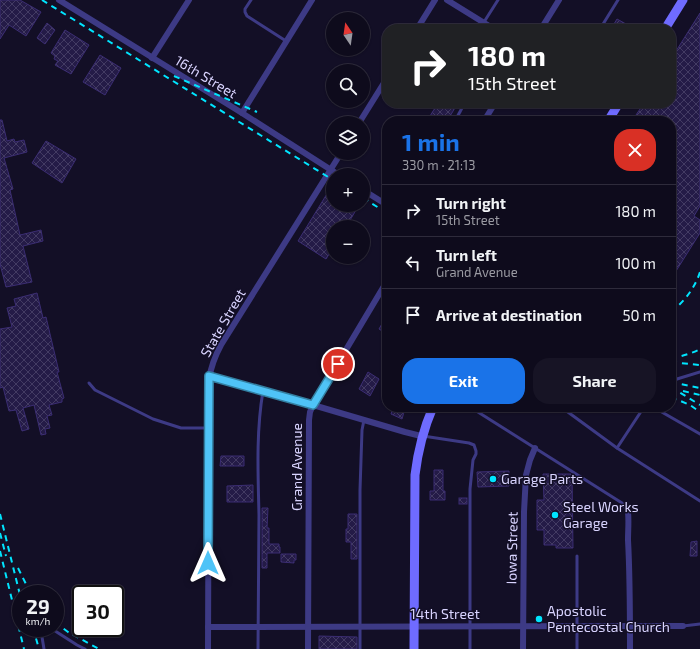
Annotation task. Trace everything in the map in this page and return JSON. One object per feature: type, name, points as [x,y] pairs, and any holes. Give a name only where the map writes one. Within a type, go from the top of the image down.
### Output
[{"type":"main road","points":[[668,24],[683,0]]},
{"type":"main road","points":[[414,649],[415,475],[421,436],[430,412]]},
{"type":"street","points":[[152,58],[189,0]]},
{"type":"street","points":[[242,113],[312,0]]},
{"type":"street","points":[[420,24],[435,0]]},
{"type":"street","points":[[447,0],[484,23]]},
{"type":"street","points":[[544,24],[559,0]]},
{"type":"street","name":"16th Street","points":[[63,1],[328,168]]},
{"type":"street","points":[[363,116],[382,86]]},
{"type":"street","name":"State Street","points":[[208,649],[209,376],[221,345],[326,175]]},
{"type":"street","points":[[370,195],[382,203]]},
{"type":"street","name":"Grand Avenue","points":[[308,649],[310,412],[382,289]]},
{"type":"street","points":[[209,376],[421,436]]},
{"type":"street","name":"Iowa Street","points":[[523,649],[524,512],[526,475],[535,448]]},
{"type":"street","points":[[628,512],[630,649]]},
{"type":"street","name":"14th Street","points":[[208,627],[683,626]]},
{"type":"lane","points":[[251,0],[244,12],[247,16],[286,41]]},
{"type":"lane","points":[[484,23],[498,0]]},
{"type":"lane","points":[[603,24],[618,0]]},
{"type":"lane","points":[[458,116],[462,108]]},
{"type":"lane","points":[[676,380],[700,372]]},
{"type":"lane","points":[[89,383],[95,390],[153,419],[181,428],[209,428]]},
{"type":"lane","points":[[258,649],[258,446],[262,391]]},
{"type":"lane","points":[[478,412],[622,504],[628,512]]},
{"type":"lane","points":[[567,412],[616,448],[700,501]]},
{"type":"lane","points":[[616,448],[641,412]]},
{"type":"lane","points":[[662,412],[700,434]]},
{"type":"lane","points":[[360,649],[360,490],[362,430],[364,420]]},
{"type":"lane","points":[[421,436],[469,443],[474,445],[476,451],[473,460],[470,489],[470,649]]},
{"type":"lane","points":[[576,649],[577,556]]},
{"type":"lane","points":[[683,626],[700,624]]},
{"type":"lane","points":[[44,649],[42,637],[44,631],[48,629],[52,629],[76,645],[85,649]]},
{"type":"building","points":[[0,0],[20,0],[41,12],[26,36],[9,25],[0,39]]},
{"type":"building","points":[[700,13],[700,206],[694,216],[700,220],[700,233],[676,271],[676,116],[635,116],[641,108],[676,108],[676,51]]},
{"type":"building","points":[[617,19],[626,24],[614,24]]},
{"type":"building","points":[[47,23],[55,30],[45,44],[37,38]]},
{"type":"building","points":[[65,30],[89,45],[71,74],[55,65],[58,61],[54,59],[55,56],[51,53]]},
{"type":"building","points":[[100,55],[121,68],[105,95],[83,82]]},
{"type":"building","points":[[435,108],[455,108],[450,116],[430,116]]},
{"type":"building","points":[[0,120],[2,120],[7,141],[14,139],[15,142],[24,140],[27,152],[4,158],[13,189],[10,190],[20,235],[41,230],[43,241],[23,246],[32,282],[6,287],[0,264]]},
{"type":"building","points":[[46,141],[76,159],[62,183],[32,163]]},
{"type":"building","points":[[326,195],[326,212],[355,212],[350,220],[326,220],[326,259],[298,241]]},
{"type":"building","points":[[37,293],[43,318],[46,317],[64,398],[62,399],[62,402],[49,405],[52,415],[47,416],[50,428],[45,429],[46,434],[41,435],[34,405],[23,408],[29,429],[22,431],[16,410],[9,411],[3,387],[0,388],[0,329],[12,327],[7,308],[16,306],[14,299]]},
{"type":"building","points":[[382,324],[382,331],[379,329]]},
{"type":"building","points":[[368,372],[379,379],[370,396],[359,389]]},
{"type":"building","points":[[392,412],[404,412],[402,419],[391,414]]},
{"type":"building","points":[[221,456],[244,456],[244,466],[220,466]]},
{"type":"building","points":[[434,470],[443,470],[443,491],[445,491],[445,500],[430,500],[430,491],[434,491]]},
{"type":"building","name":"Garage Parts","points":[[509,471],[509,486],[478,487],[477,472]]},
{"type":"building","name":"Steel Works Garage","points":[[543,474],[572,475],[573,548],[556,548],[556,545],[544,545],[544,530],[537,530],[537,500],[544,500]]},
{"type":"building","points":[[253,485],[253,502],[227,502],[227,486]]},
{"type":"building","points":[[459,498],[467,498],[467,504],[459,504]]},
{"type":"building","points":[[262,508],[268,508],[267,528],[269,528],[269,544],[279,544],[280,547],[280,553],[267,553],[267,568],[262,568]]},
{"type":"building","points":[[348,514],[357,514],[357,559],[351,559],[351,542],[346,542]]},
{"type":"building","points":[[697,541],[697,556],[690,556],[691,542]]},
{"type":"building","points":[[281,554],[296,554],[296,560],[294,560],[294,563],[281,562]]},
{"type":"building","points":[[319,636],[357,637],[357,649],[319,649]]},
{"type":"railway","points":[[42,0],[326,176]]},
{"type":"railway","points":[[174,76],[257,112]]},
{"type":"railway","points":[[370,202],[382,210]]},
{"type":"railway","points":[[676,308],[695,284],[700,272]]},
{"type":"railway","points":[[676,358],[690,354],[700,349]]},
{"type":"railway","points":[[676,363],[700,365]]},
{"type":"railway","points":[[676,383],[700,388]]},
{"type":"railway","points":[[676,390],[700,405]]},
{"type":"railway","points":[[683,391],[700,395]]},
{"type":"railway","points":[[676,399],[690,405],[700,412]]},
{"type":"railway","points":[[0,514],[18,585]]},
{"type":"railway","points":[[0,533],[6,556]]},
{"type":"railway","points":[[0,551],[24,649]]},
{"type":"railway","points":[[18,568],[26,585]]},
{"type":"railway","points":[[64,629],[99,649]]},
{"type":"railway","points":[[36,637],[39,649]]},
{"type":"place","name":"Garage Parts","points":[[493,479]]},
{"type":"place","name":"Steel Works Garage","points":[[555,515]]},
{"type":"place","name":"Apostolic Pentecostal Church","points":[[539,619]]},
{"type":"route","points":[[208,563],[209,376],[313,405],[338,364]]}]
